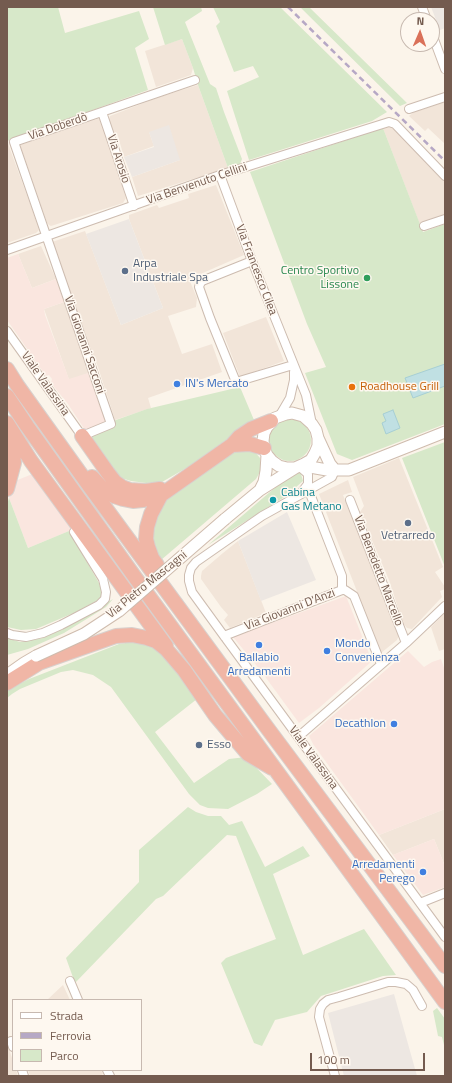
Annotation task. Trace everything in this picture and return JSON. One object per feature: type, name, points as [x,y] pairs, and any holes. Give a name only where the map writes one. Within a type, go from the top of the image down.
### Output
[{"type":"highway","points":[[7,368],[43,421],[268,729],[445,966]]},
{"type":"highway","points":[[7,396],[26,426],[445,1002]]},
{"type":"highway","points":[[43,421],[103,489],[114,496],[133,501],[144,500],[167,491],[232,445],[239,437],[251,429],[276,418]]},
{"type":"highway","points":[[7,423],[31,462],[184,670],[215,715],[248,754],[278,771]]},
{"type":"highway","points":[[7,435],[13,452],[14,463],[7,489]]},
{"type":"highway","points":[[82,436],[115,482],[122,487],[130,490],[167,491]]},
{"type":"highway","points":[[232,445],[250,444],[266,452]]},
{"type":"highway","points":[[167,491],[151,514],[147,526],[146,538],[152,558],[232,666],[268,729]]},
{"type":"highway","points":[[7,683],[39,663],[116,636],[132,635],[156,641],[184,670]]},
{"type":"main road","points":[[260,490],[264,482],[266,452],[264,434],[276,418],[286,414],[298,414],[303,416],[312,424],[330,464],[335,470]]},
{"type":"main road","points":[[266,452],[272,461],[279,466],[287,468],[300,466],[328,470],[348,470],[445,432]]},
{"type":"main road","name":"Via Pietro Mascagni","points":[[7,675],[36,656],[84,634],[119,611],[260,490],[311,460],[318,446],[318,438]]},
{"type":"main road","name":"Via Pietro Mascagni","points":[[7,665],[24,663]]},
{"type":"street","points":[[439,52],[445,69]]},
{"type":"street","name":"Via Doberdò","points":[[46,236],[14,142],[196,80]]},
{"type":"street","points":[[409,109],[445,97]]},
{"type":"street","name":"Via Arosio","points":[[102,112],[134,206]]},
{"type":"street","name":"Via Benvenuto Cellini","points":[[7,250],[220,175],[388,122],[395,124],[445,176]]},
{"type":"street","name":"Via Francesco Cilea","points":[[220,175],[252,261],[306,395],[312,424]]},
{"type":"street","points":[[424,226],[445,219]]},
{"type":"street","name":"Via Giovanni Sacconi","points":[[46,236],[111,423],[110,425],[82,436]]},
{"type":"street","points":[[252,261],[202,281],[199,287],[230,368],[236,382],[293,365]]},
{"type":"street","name":"Viale Valassina","points":[[7,331],[82,436]]},
{"type":"street","name":"Via Francesco Cilea","points":[[276,418],[290,398],[294,380],[293,365]]},
{"type":"street","points":[[299,496],[308,484],[308,474],[300,466]]},
{"type":"street","name":"Via Pietro Mascagni","points":[[189,575],[191,568],[196,562],[262,516],[332,477],[335,470]]},
{"type":"street","name":"Via Giovanni D'Anzi","points":[[309,491],[342,576],[342,590]]},
{"type":"street","name":"Via Benedetto Marcello","points":[[350,500],[406,643]]},
{"type":"street","points":[[7,633],[26,637],[43,633],[99,605],[105,599],[106,592],[103,579],[74,532]]},
{"type":"street","name":"Viale Valassina","points":[[189,575],[192,592],[445,937]]},
{"type":"street","name":"Via Giovanni D'Anzi","points":[[224,636],[342,590],[350,592],[354,596],[381,664]]},
{"type":"street","points":[[298,737],[406,643],[445,606]]},
{"type":"street","points":[[420,904],[445,893]]},
{"type":"street","points":[[70,981],[78,999]]},
{"type":"street","points":[[334,1076],[319,1017],[323,1004],[328,1000],[388,982],[396,982],[406,984],[413,990],[422,1006]]},
{"type":"shaded area","points":[[431,7],[445,7],[445,28],[440,30],[440,12],[433,12]]},
{"type":"shaded area","points":[[182,39],[193,68],[191,75],[156,87],[145,51]]},
{"type":"shaded area","points":[[198,85],[228,168],[138,196],[132,177],[180,160],[149,132],[154,146],[124,157],[117,133],[114,134],[110,124],[110,116],[159,97]]},
{"type":"shaded area","points":[[445,102],[445,144],[428,128],[425,131],[409,116],[414,112]]},
{"type":"shaded area","points":[[100,118],[126,198],[123,203],[51,226],[47,223],[20,145]]},
{"type":"shaded area","points":[[169,125],[180,160],[132,177],[124,157],[154,147],[149,132]]},
{"type":"shaded area","points":[[389,127],[395,130],[445,182],[445,215],[420,225],[383,128]]},
{"type":"shaded area","points":[[7,141],[39,230],[36,233],[7,243]]},
{"type":"shaded area","points":[[216,185],[244,255],[189,279],[197,298],[196,307],[168,316],[182,354],[212,344],[222,372],[148,398],[151,408],[115,420],[98,367],[49,243],[85,231],[121,325],[163,308],[129,219],[129,215],[157,205],[159,208],[189,198],[188,194]]},
{"type":"shaded area","name":"Arpa Industriale Spa","points":[[129,219],[163,308],[121,325],[86,234]]},
{"type":"shaded area","points":[[41,246],[56,279],[32,288],[18,254]]},
{"type":"shaded area","points":[[18,254],[32,288],[56,279],[64,302],[44,309],[45,315],[69,379],[88,373],[106,423],[85,430],[68,404],[51,383],[52,379],[49,375],[46,376],[7,320],[7,258]]},
{"type":"shaded area","points":[[64,302],[89,373],[69,380],[44,309]]},
{"type":"shaded area","points":[[266,317],[284,361],[240,377],[223,333]]},
{"type":"shaded area","points":[[399,458],[443,567],[435,572],[445,587],[445,589],[440,591],[442,597],[412,629],[407,628],[403,623],[389,580],[360,512],[364,506],[353,477]]},
{"type":"shaded area","points":[[35,473],[74,529],[28,548],[9,498],[15,481]]},
{"type":"shaded area","points":[[348,480],[352,492],[343,495],[399,635],[397,640],[381,653],[319,494]]},
{"type":"shaded area","points":[[287,512],[316,580],[261,601],[238,541]]},
{"type":"shaded area","points":[[238,541],[266,613],[230,628],[224,620],[228,615],[201,579],[201,576],[202,571]]},
{"type":"shaded area","points":[[346,596],[372,661],[319,708],[299,723],[261,671],[233,637]]},
{"type":"shaded area","points":[[445,613],[445,649],[439,651],[431,627]]},
{"type":"shaded area","points":[[408,651],[424,667],[441,659],[445,671],[445,809],[379,835],[313,744],[309,736]]},
{"type":"shaded area","points":[[445,809],[445,866],[434,839],[393,855],[379,835]]},
{"type":"shaded area","points":[[434,839],[445,866],[445,887],[423,895],[393,855]]},
{"type":"shaded area","points":[[63,985],[70,999],[48,999]]},
{"type":"shaded area","points":[[394,994],[417,1076],[344,1076],[328,1013]]},
{"type":"shaded area","points":[[7,1043],[12,1058],[12,1071],[16,1071],[18,1076],[7,1076]]},
{"type":"shaded area","points":[[28,1071],[102,1071],[103,1074],[100,1076],[30,1076]]},
{"type":"green space","points":[[7,7],[58,7],[65,33],[139,11],[149,39],[135,48],[148,90],[7,141]]},
{"type":"green space","points":[[153,7],[201,7],[202,11],[185,22],[210,84],[216,88],[242,159],[240,164],[228,168],[182,39],[165,45]]},
{"type":"green space","points":[[213,7],[280,7],[387,112],[372,121],[249,160],[227,91],[259,77],[253,66],[234,72],[216,26],[220,22]]},
{"type":"green space","points":[[300,7],[309,7],[407,103],[400,106]]},
{"type":"green space","name":"Centro Sportivo Lissone","points":[[383,128],[423,232],[445,224],[445,424],[352,460],[337,454],[305,373],[326,367],[307,324],[250,172]]},
{"type":"green space","points":[[240,387],[254,420],[188,467],[162,482],[146,483],[121,478],[88,435],[88,430],[147,409]]},
{"type":"green space","points":[[286,419],[294,419],[302,422],[308,428],[311,440],[308,452],[302,458],[294,461],[286,461],[278,458],[272,452],[269,444],[269,436],[272,428],[278,422]]},
{"type":"green space","points":[[445,442],[445,567],[402,458]]},
{"type":"green space","points":[[237,448],[254,451],[260,458],[261,470],[256,479],[161,560],[152,544],[152,529],[164,501]]},
{"type":"green space","points":[[298,472],[301,474],[303,481],[286,496],[208,545],[291,474]]},
{"type":"green space","points":[[9,498],[28,548],[69,531],[99,583],[102,593],[100,599],[76,612],[36,629],[21,630],[7,627],[7,505]]},
{"type":"green space","points":[[113,599],[106,607],[64,633],[28,649],[7,655],[7,638],[20,642],[43,638],[63,629]]},
{"type":"green space","points":[[132,642],[156,648],[163,654],[197,699],[155,732],[194,783],[229,759],[246,757],[272,784],[257,794],[228,809],[208,808],[200,805],[189,794],[111,687],[93,675],[73,670],[61,672],[20,689],[7,698],[7,692],[11,688],[29,679],[119,644]]},
{"type":"green space","points":[[188,807],[196,812],[208,816],[221,816],[229,825],[242,821],[265,867],[303,846],[310,856],[273,874],[303,955],[364,929],[396,975],[383,976],[321,996],[307,1012],[275,1020],[262,1046],[254,1043],[221,963],[226,958],[276,939],[236,836],[227,835],[163,896],[156,899],[75,983],[66,958],[139,882],[139,850]]},
{"type":"green space","points":[[437,1008],[445,1019],[445,1049],[442,1037],[438,1036],[433,1011]]},
{"type":"water","points":[[445,364],[445,386],[413,398],[405,378]]},
{"type":"water","points":[[393,410],[400,428],[386,434],[382,423],[386,421],[383,414]]},
{"type":"railway","points":[[288,7],[445,161]]},
{"type":"place","name":"Arpa Industriale Spa","points":[[125,271]]},
{"type":"place","name":"Centro Sportivo Lissone","points":[[367,278]]},
{"type":"place","name":"IN's Mercato","points":[[177,384]]},
{"type":"place","name":"Roadhouse Grill","points":[[352,387]]},
{"type":"place","name":"Cabina Gas Metano","points":[[273,500]]},
{"type":"place","name":"Vetrarredo","points":[[408,523]]},
{"type":"place","name":"Ballabio Arredamenti","points":[[259,645]]},
{"type":"place","name":"Mondo Convenienza","points":[[327,651]]},
{"type":"place","name":"Decathlon","points":[[394,724]]},
{"type":"place","name":"Esso","points":[[199,745]]},
{"type":"place","name":"Arredamenti Perego","points":[[423,872]]}]
